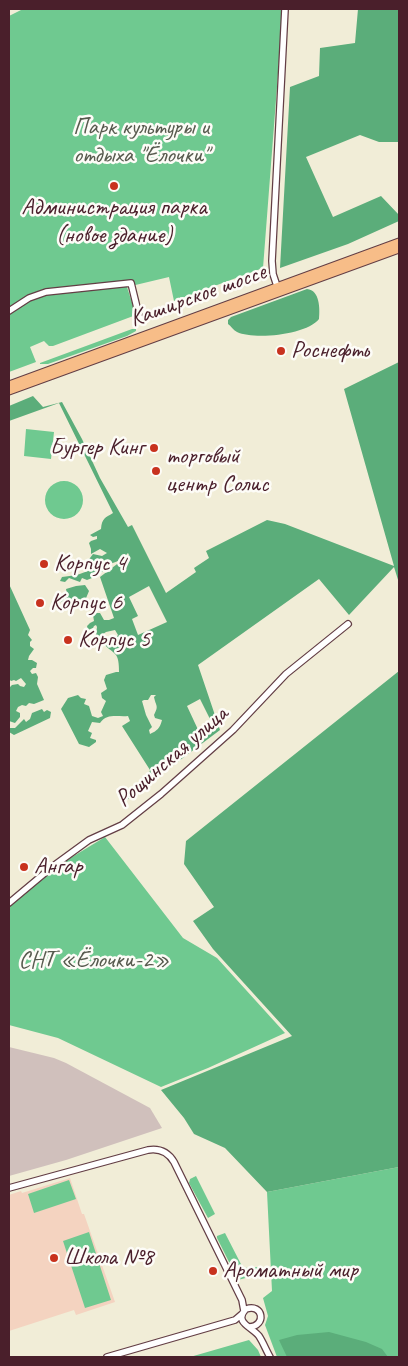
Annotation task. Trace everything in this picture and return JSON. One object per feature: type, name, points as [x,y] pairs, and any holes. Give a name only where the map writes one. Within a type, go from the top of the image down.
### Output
[{"type":"main road","name":"Каширское шоссе","points":[[9,391],[279,290],[399,242]]},
{"type":"main road","name":"Каширское шоссе","points":[[9,385],[399,249]]},
{"type":"street","points":[[279,290],[272,270],[272,261],[285,9]]},
{"type":"street","points":[[9,310],[35,296],[51,291],[131,282],[140,320]]},
{"type":"street","name":"Рощинская улица","points":[[9,903],[52,867],[89,840],[122,825],[161,794],[234,730],[286,674],[348,624]]},
{"type":"street","points":[[9,1188],[148,1150],[164,1151],[174,1162],[242,1300],[242,1319],[247,1326]]},
{"type":"street","points":[[242,1300],[260,1312],[260,1337]]},
{"type":"street","points":[[107,1357],[235,1320],[243,1312],[252,1308]]},
{"type":"street","points":[[235,1320],[247,1326],[260,1337],[270,1357]]},
{"type":"street","points":[[247,1326],[256,1326],[260,1322]]},
{"type":"shaded area","points":[[9,1047],[54,1058],[66,1063],[150,1108],[162,1128],[66,1160],[9,1176]]},
{"type":"shaded area","name":"Школа №8","points":[[70,1178],[115,1302],[76,1315],[74,1310],[9,1331],[9,1195],[21,1191],[22,1193]]},
{"type":"green space","name":"Парк культуры и отдыха \"Ёлочки\"","points":[[23,9],[283,9],[263,268],[174,301],[169,277],[127,287],[136,315],[53,346],[49,346],[44,341],[30,347],[36,362],[9,372],[9,16]]},
{"type":"green space","points":[[358,9],[399,9],[399,142],[379,142],[360,135],[306,157],[333,217],[381,196],[399,215],[399,221],[348,244],[280,268],[290,87],[319,76],[320,48],[355,43]]},
{"type":"green space","points":[[307,289],[317,296],[319,319],[304,329],[267,336],[255,336],[237,332],[228,324],[228,320],[231,317]]},
{"type":"green space","points":[[136,329],[136,331],[127,336],[48,364],[40,364],[40,363]]},
{"type":"green space","points":[[399,362],[399,583],[394,567],[349,615],[319,579],[198,665],[220,730],[127,800],[144,777],[149,774],[150,770],[122,726],[130,721],[128,716],[112,716],[100,723],[92,722],[88,731],[92,733],[90,738],[96,740],[96,742],[89,747],[79,744],[61,709],[68,698],[78,695],[86,699],[84,704],[89,706],[92,716],[98,718],[103,716],[101,712],[106,701],[102,698],[101,693],[107,689],[104,680],[106,675],[119,672],[119,664],[117,657],[103,642],[106,640],[111,644],[118,635],[115,630],[106,632],[99,637],[96,635],[96,625],[88,630],[87,626],[94,621],[93,615],[96,613],[100,613],[104,620],[114,618],[100,577],[129,555],[128,553],[121,560],[110,564],[102,572],[87,580],[82,578],[80,582],[69,578],[65,582],[60,581],[62,577],[77,575],[96,568],[97,564],[95,562],[92,564],[87,562],[93,554],[102,556],[107,553],[100,549],[91,554],[89,543],[97,539],[97,536],[93,537],[90,535],[101,529],[104,519],[113,513],[59,403],[9,421],[9,406],[33,396],[43,407],[62,402],[100,478],[128,527],[132,525],[166,593],[196,572],[194,568],[209,558],[206,551],[267,520],[285,524],[394,566],[344,389]],"holes":[[[149,586],[167,622],[138,635],[132,619],[138,616],[129,597]],[[151,695],[156,695],[154,697],[157,708],[154,715],[155,718],[162,720],[158,729],[150,734],[149,730],[152,727],[142,701],[148,700]],[[200,699],[215,729],[201,736],[187,706]]]},
{"type":"green space","points":[[26,429],[54,432],[51,459],[24,456]]},
{"type":"green space","points":[[64,481],[77,487],[83,500],[77,513],[64,519],[51,513],[45,500],[51,487]]},
{"type":"green space","points":[[9,584],[30,630],[28,635],[32,640],[30,646],[34,649],[28,660],[37,663],[36,668],[30,671],[32,674],[36,673],[38,677],[37,684],[44,700],[18,707],[16,711],[20,713],[20,717],[15,723],[9,721],[9,688],[12,685],[18,684],[24,687],[26,684],[21,678],[16,681],[9,679]]},
{"type":"green space","points":[[85,585],[89,591],[84,603],[71,607],[68,606],[69,602],[67,600],[55,604],[51,602],[67,594],[66,589]]},
{"type":"green space","points":[[399,671],[399,1167],[267,1192],[225,1148],[194,1134],[184,1118],[161,1090],[292,1036],[213,949],[193,921],[214,907],[184,864],[186,841]]},
{"type":"green space","points":[[42,709],[44,712],[47,710],[51,712],[50,718],[14,735],[9,732],[9,728],[15,728],[24,719],[26,722],[30,719],[32,713]]},
{"type":"green space","name":"СНТ «Ёлочки-2»","points":[[105,837],[183,938],[217,958],[285,1033],[161,1087],[58,1038],[9,1025],[9,907],[54,868]]},
{"type":"green space","points":[[399,1167],[399,1357],[277,1357],[265,1325],[268,1316],[263,1298],[272,1291],[267,1192]]},
{"type":"green space","points":[[196,1176],[215,1214],[208,1218],[189,1183],[190,1179]]},
{"type":"green space","points":[[69,1180],[76,1199],[34,1213],[28,1194]]},
{"type":"green space","points":[[89,1232],[111,1300],[85,1308],[63,1241]]},
{"type":"green space","points":[[225,1233],[243,1268],[258,1267],[259,1272],[257,1275],[238,1280],[217,1238],[217,1236]]},
{"type":"green space","points":[[329,1332],[366,1342],[382,1349],[388,1357],[287,1357],[279,1340],[297,1335]]},
{"type":"green space","points":[[249,1340],[258,1350],[261,1357],[190,1357]]},
{"type":"place","name":"Администрация парка (новое здание)","points":[[114,186]]},
{"type":"place","name":"Роснефть","points":[[281,351]]},
{"type":"place","name":"Бургер Кинг","points":[[154,448]]},
{"type":"place","name":"торговый центр Солис","points":[[156,471]]},
{"type":"place","name":"Корпус 4","points":[[44,564]]},
{"type":"place","name":"Корпус 6","points":[[40,603]]},
{"type":"place","name":"Корпус 5","points":[[68,640]]},
{"type":"place","name":"Ангар","points":[[24,867]]},
{"type":"place","name":"Школа №8","points":[[54,1258]]},
{"type":"place","name":"Ароматный мир","points":[[213,1271]]}]
